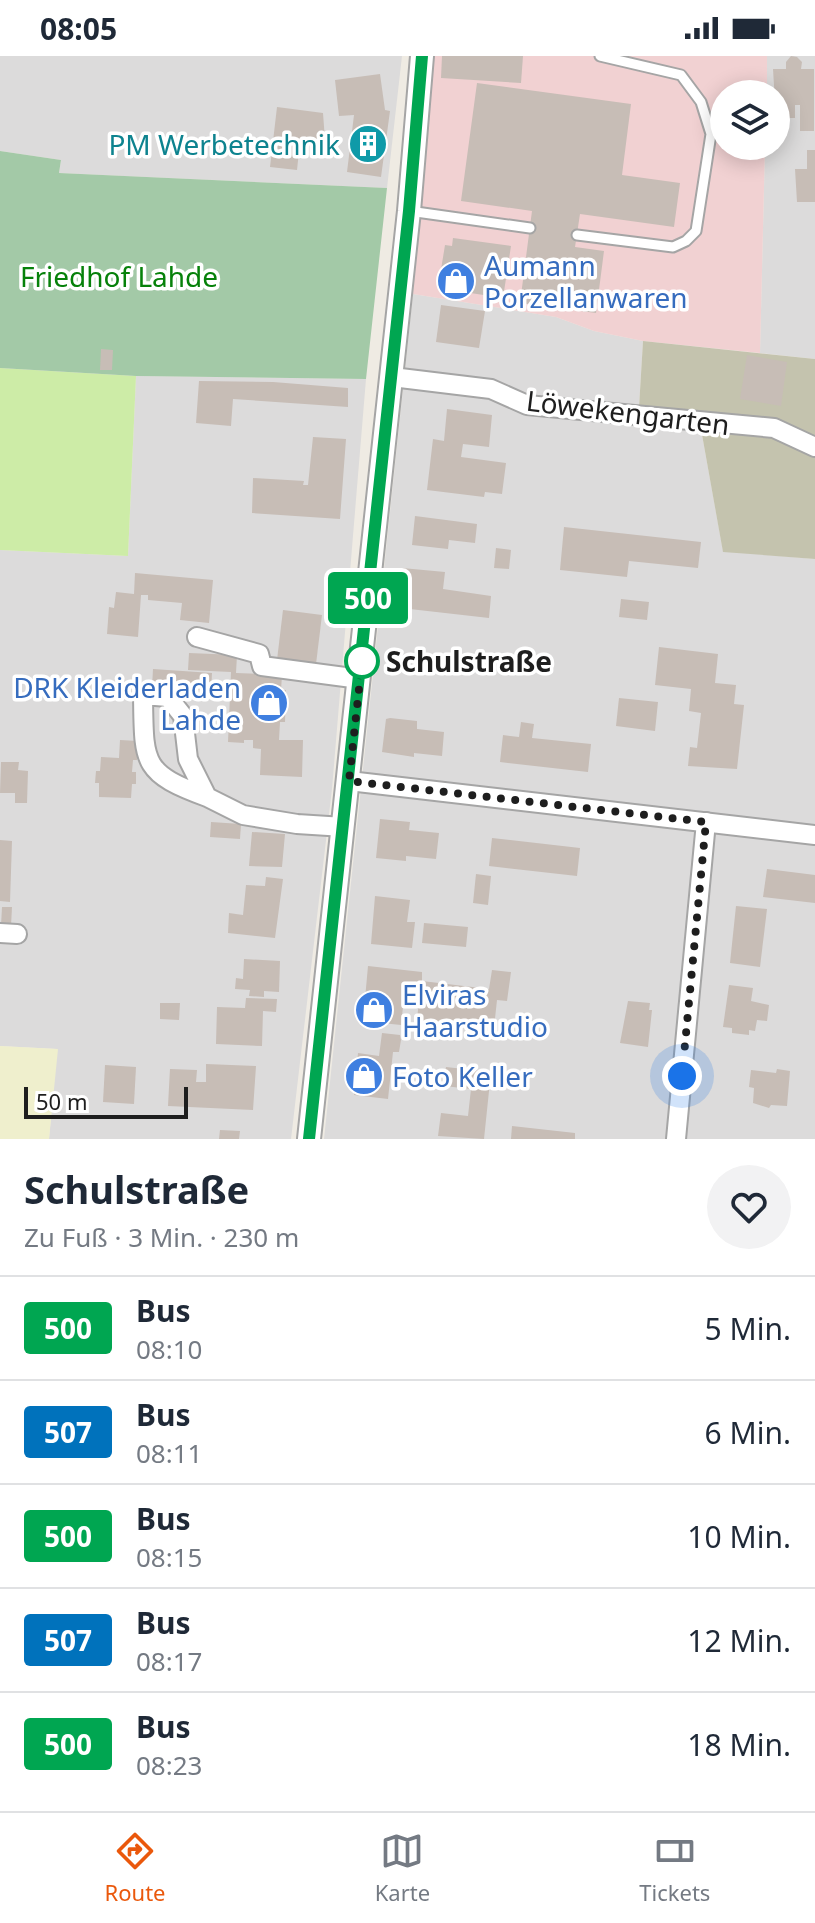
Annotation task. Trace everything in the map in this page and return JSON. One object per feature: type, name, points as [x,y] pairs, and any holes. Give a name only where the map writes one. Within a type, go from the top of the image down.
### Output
[{"type":"street","points":[[309,1139],[392,377],[422,56]]},
{"type":"street","name":"Löwekengarten","points":[[392,377],[491,389],[527,405],[774,428],[815,447]]},
{"type":"street","points":[[197,637],[259,654],[262,666],[360,679]]},
{"type":"street","points":[[207,797],[188,759],[183,716],[168,697],[143,695],[143,735],[151,767],[171,784],[243,815],[297,824],[344,827]]},
{"type":"street","points":[[349,781],[815,835]]},
{"type":"street","points":[[676,1139],[706,822]]},
{"type":"lane","points":[[577,235],[673,247],[686,241],[696,231],[711,134],[701,102],[681,75],[600,56]]},
{"type":"lane","points":[[409,211],[530,228]]},
{"type":"shaded area","points":[[0,56],[402,56],[387,188],[59,173],[61,160],[0,151]]},
{"type":"shaded area","points":[[432,56],[767,56],[767,80],[710,80],[710,160],[765,160],[760,353],[643,341],[594,331],[556,317],[413,294]]},
{"type":"shaded area","points":[[767,56],[815,56],[815,359],[760,353],[765,160],[790,160],[790,80],[767,80]]},
{"type":"shaded area","points":[[413,294],[556,317],[594,331],[643,341],[638,424],[701,429],[723,551],[815,559],[815,1139],[324,1139]]},
{"type":"shaded area","points":[[643,341],[815,359],[815,559],[723,552],[701,429],[638,424]]},
{"type":"shaded area","points":[[136,376],[366,379],[332,789],[291,1139],[49,1139],[57,1049],[0,1046],[0,550],[128,556]]},
{"type":"shaded area","points":[[0,1046],[58,1049],[49,1139],[0,1139]]},
{"type":"green space","name":"Friedhof Lahde","points":[[0,151],[61,160],[59,173],[387,188],[366,379],[136,376],[0,368]]},
{"type":"green space","points":[[0,368],[136,376],[128,556],[0,550]]},
{"type":"building","points":[[442,56],[523,56],[521,83],[441,78]]},
{"type":"building","points":[[791,56],[797,57],[802,62],[801,69],[814,69],[814,131],[800,131],[800,105],[795,105],[795,118],[790,118],[790,80],[774,80],[773,69],[786,69],[786,62]]},
{"type":"building","points":[[380,74],[385,110],[390,111],[381,177],[347,172],[354,115],[339,116],[335,80]]},
{"type":"building","points":[[477,83],[631,104],[622,175],[680,183],[674,227],[580,214],[575,247],[604,251],[596,313],[520,303],[532,211],[461,201]]},
{"type":"building","points":[[277,107],[323,113],[325,140],[300,142],[297,170],[270,167]]},
{"type":"building","points":[[807,150],[815,150],[815,202],[797,202],[795,169],[807,169]]},
{"type":"building","points":[[453,238],[511,246],[503,298],[438,288],[445,245],[452,246]]},
{"type":"building","points":[[441,305],[485,311],[479,348],[436,342]]},
{"type":"building","points":[[101,349],[113,350],[112,370],[100,370]]},
{"type":"building","points":[[747,355],[787,362],[781,406],[740,399]]},
{"type":"building","points":[[199,381],[273,382],[348,388],[348,407],[233,399],[231,426],[196,423]]},
{"type":"building","points":[[447,409],[492,415],[489,447],[463,444],[461,457],[506,463],[502,494],[485,492],[484,497],[427,490],[433,439],[444,441]]},
{"type":"building","points":[[313,437],[346,439],[340,519],[252,513],[253,478],[304,481],[303,485],[308,485]]},
{"type":"building","points":[[415,516],[477,524],[475,543],[449,540],[448,549],[412,545]]},
{"type":"building","points":[[564,527],[701,542],[698,568],[629,561],[627,577],[560,570]]},
{"type":"building","points":[[496,548],[511,550],[509,569],[494,568]]},
{"type":"building","points":[[402,568],[445,572],[443,589],[491,596],[489,618],[401,608],[402,599],[398,599]]},
{"type":"building","points":[[135,573],[213,580],[209,623],[180,620],[182,603],[148,600],[148,595],[141,595],[138,637],[107,634],[109,607],[114,608],[116,592],[134,594]]},
{"type":"building","points":[[621,599],[649,602],[647,620],[619,617]]},
{"type":"building","points":[[283,610],[322,615],[316,664],[277,660]]},
{"type":"building","points":[[659,647],[718,654],[715,683],[736,685],[734,704],[744,705],[737,769],[688,766],[690,747],[697,748],[701,713],[689,711],[691,689],[655,685]]},
{"type":"building","points":[[189,653],[237,655],[236,673],[282,675],[281,690],[286,690],[285,722],[280,722],[279,740],[303,740],[302,777],[260,775],[261,749],[253,748],[253,740],[228,742],[231,672],[188,670]]},
{"type":"building","points":[[153,669],[212,673],[211,691],[152,687]]},
{"type":"building","points":[[619,698],[658,702],[655,731],[616,726]]},
{"type":"building","points":[[386,719],[417,721],[417,729],[444,732],[442,756],[414,753],[414,757],[382,752]]},
{"type":"building","points":[[521,722],[534,724],[532,738],[591,744],[588,772],[500,762],[503,735],[519,737]]},
{"type":"building","points":[[120,740],[138,741],[137,760],[133,760],[132,772],[136,772],[136,784],[132,784],[131,798],[99,797],[99,783],[95,783],[101,757],[119,758]]},
{"type":"building","points":[[1,762],[19,762],[18,770],[28,771],[27,803],[15,803],[15,793],[0,793]]},
{"type":"building","points":[[380,819],[410,822],[409,830],[439,833],[436,859],[406,856],[406,861],[376,858]]},
{"type":"building","points":[[211,822],[241,824],[240,839],[210,837]]},
{"type":"building","points":[[252,832],[285,834],[282,867],[249,866]]},
{"type":"building","points":[[492,838],[580,848],[577,876],[489,866]]},
{"type":"building","points":[[0,840],[12,841],[10,902],[0,901]]},
{"type":"building","points":[[767,869],[815,875],[815,903],[763,897]]},
{"type":"building","points":[[476,874],[491,876],[488,905],[473,903]]},
{"type":"building","points":[[266,877],[283,879],[275,938],[228,933],[229,913],[243,915],[246,885],[265,886]]},
{"type":"building","points":[[375,896],[410,900],[407,922],[415,922],[412,948],[371,944]]},
{"type":"building","points":[[736,906],[767,909],[760,967],[730,963]]},
{"type":"building","points":[[2,907],[12,907],[11,926],[1,926]]},
{"type":"building","points":[[424,923],[468,927],[466,947],[422,943]]},
{"type":"building","points":[[244,959],[280,961],[279,992],[264,991],[264,997],[249,996],[250,990],[235,989],[236,978],[243,979]]},
{"type":"building","points":[[368,966],[422,972],[422,981],[489,989],[492,970],[511,972],[507,1001],[497,1000],[494,1028],[417,1020],[419,1000],[404,998],[401,1025],[363,1021]]},
{"type":"building","points":[[729,985],[753,988],[751,1001],[769,1005],[767,1021],[757,1020],[755,1031],[749,1030],[749,1035],[732,1033],[732,1028],[723,1027]]},
{"type":"building","points":[[246,998],[277,999],[276,1012],[263,1011],[262,1046],[216,1044],[217,1007],[245,1008]]},
{"type":"building","points":[[628,1001],[650,1003],[648,1047],[620,1043]]},
{"type":"building","points":[[160,1003],[180,1003],[179,1020],[160,1019]]},
{"type":"building","points":[[382,1033],[400,1035],[401,1040],[399,1052],[393,1052],[388,1099],[354,1095],[358,1053],[379,1056]]},
{"type":"building","points":[[206,1064],[256,1066],[253,1110],[168,1106],[170,1069],[197,1070],[196,1082],[206,1082]]},
{"type":"building","points":[[105,1065],[136,1067],[134,1104],[103,1102]]},
{"type":"building","points":[[446,1067],[491,1072],[484,1139],[438,1136],[441,1113],[468,1116],[471,1089],[444,1086]]},
{"type":"building","points":[[777,1069],[790,1071],[787,1106],[771,1105],[769,1108],[753,1103],[754,1088],[749,1087],[751,1070],[776,1073]]},
{"type":"building","points":[[512,1126],[575,1133],[575,1139],[511,1139]]},
{"type":"building","points":[[220,1130],[240,1131],[239,1139],[219,1139]]},
{"type":"bus line","name":"500","points":[[309,1139],[409,211],[422,56]]},
{"type":"place","name":"PM Werbetechnik","points":[[368,144]]},
{"type":"place","name":"Aumann Porzellanwaren","points":[[456,281]]},
{"type":"place","name":"Schulstraße","points":[[362,661]]},
{"type":"place","name":"DRK Kleiderladen Lahde","points":[[269,703]]},
{"type":"place","name":"Elviras Haarstudio","points":[[374,1010]]},
{"type":"place","name":"Foto Keller","points":[[364,1076]]},
{"type":"route","points":[[362,661],[349,781],[706,822],[682,1076]]}]
